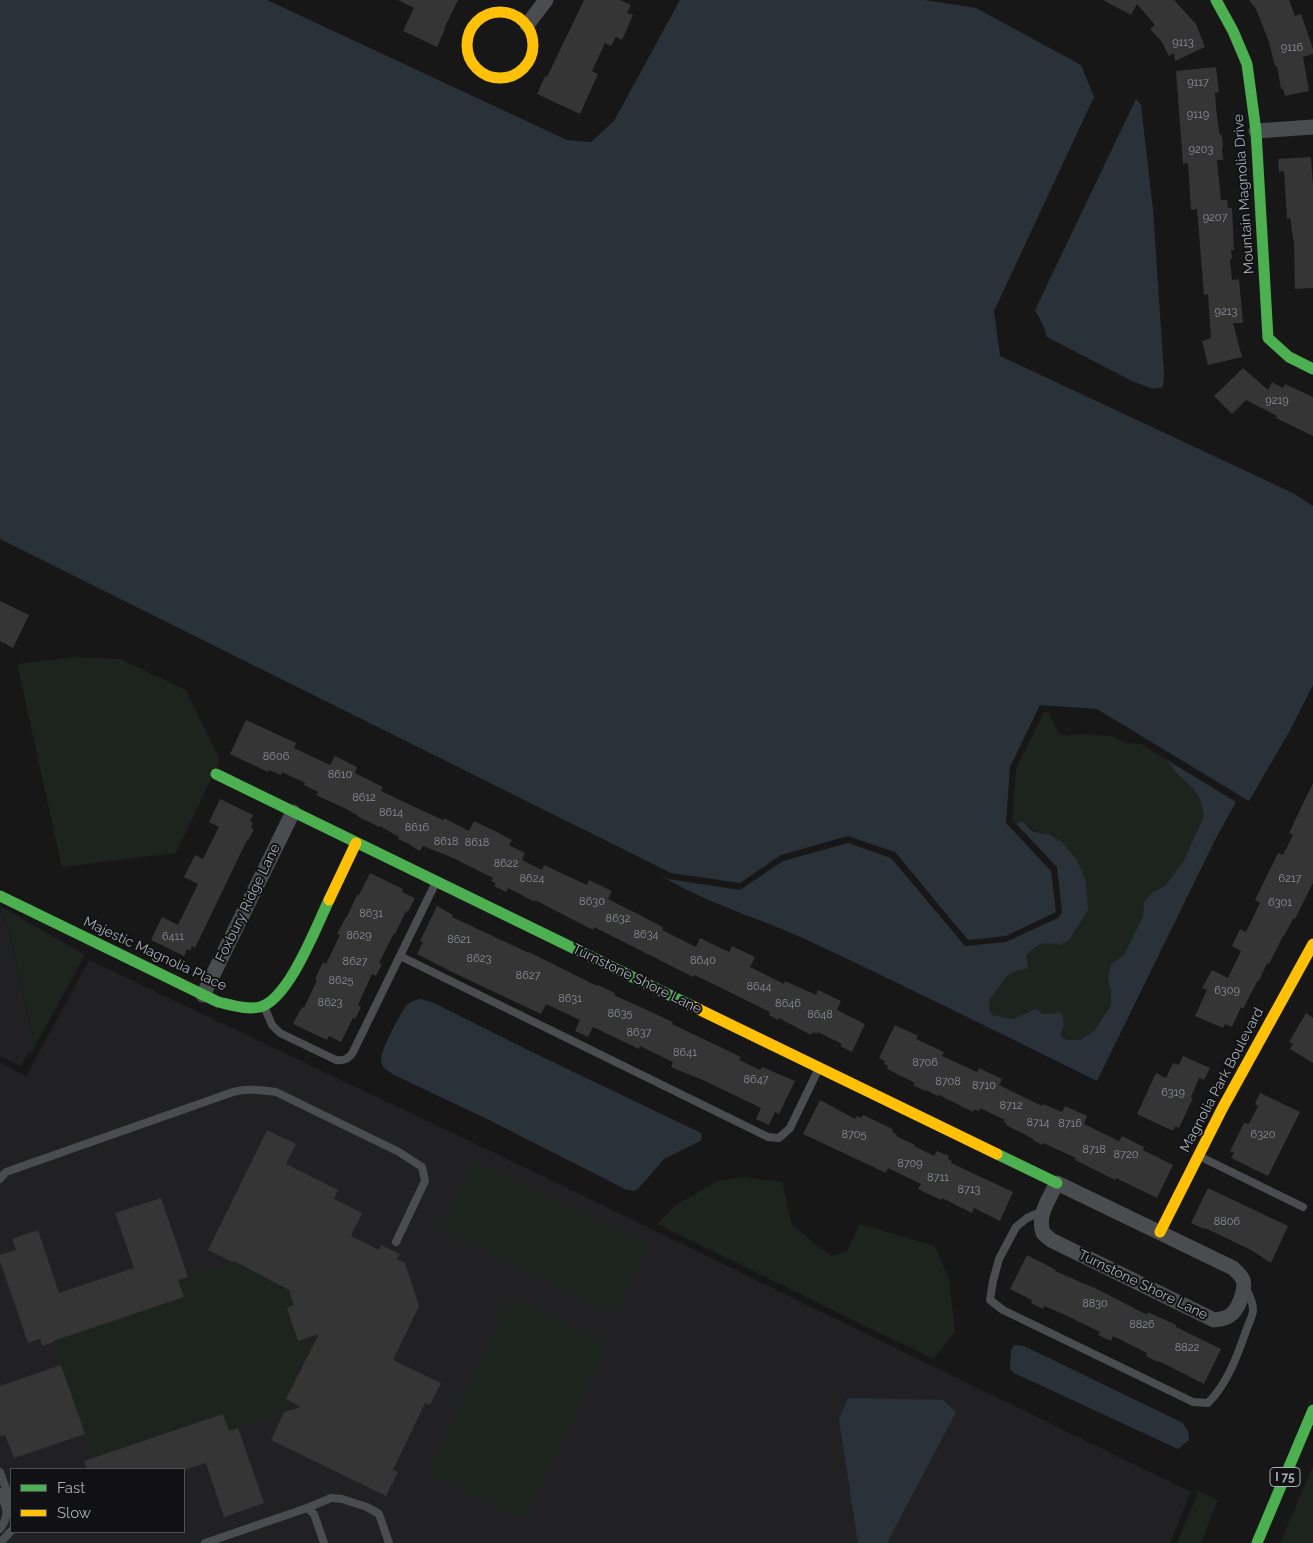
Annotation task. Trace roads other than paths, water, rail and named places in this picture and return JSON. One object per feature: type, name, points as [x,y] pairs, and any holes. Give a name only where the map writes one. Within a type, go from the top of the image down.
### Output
[{"type":"main road","name":"Mountain Magnolia Drive","points":[[1216,0],[1233,31],[1247,64],[1256,131],[1268,338],[1289,357],[1313,369]]},
{"type":"main road","points":[[504,12],[519,18],[526,25],[532,35],[531,58],[515,74],[504,78],[493,77],[482,72],[474,65],[469,56],[468,40],[473,26],[480,18],[489,14],[504,12]]},
{"type":"main road","name":"Turnstone Shore Lane","points":[[216,774],[1057,1183]]},
{"type":"main road","points":[[264,1006],[279,995],[291,979],[356,843]]},
{"type":"main road","name":"Majestic Magnolia Place","points":[[0,896],[218,1002],[244,1008],[264,1006]]},
{"type":"main road","name":"Magnolia Park Boulevard","points":[[1160,1232],[1248,1059],[1313,944]]},
{"type":"main road","name":"I 75","points":[[1257,1543],[1313,1410]]},
{"type":"street","points":[[526,25],[546,0]]},
{"type":"street","points":[[1256,131],[1313,127]]},
{"type":"street","name":"Foxbury Ridge Lane","points":[[203,995],[293,812]]},
{"type":"street","points":[[1043,1211],[1057,1183]]},
{"type":"street","name":"Turnstone Shore Lane","points":[[1043,1211],[1041,1227],[1043,1233],[1051,1240],[1214,1320],[1230,1316],[1235,1311],[1244,1285],[1241,1276],[1233,1268],[1057,1183]]},
{"type":"lane","points":[[264,1006],[272,1025],[280,1033],[336,1060],[349,1058],[436,881]]},
{"type":"lane","points":[[400,956],[768,1137],[779,1138],[790,1128],[820,1068]]},
{"type":"lane","points":[[0,1179],[6,1172],[233,1092],[240,1090],[276,1092],[399,1152],[422,1166],[424,1181],[396,1242]]},
{"type":"lane","points":[[1198,1156],[1303,1207]]},
{"type":"lane","points":[[1043,1211],[1027,1218],[1016,1227],[1000,1259],[993,1281],[990,1300],[1003,1310],[1193,1402],[1208,1403],[1216,1395],[1225,1381],[1241,1346],[1253,1311],[1250,1295],[1244,1285]]},
{"type":"lane","points":[[0,1472],[10,1500]]},
{"type":"lane","points":[[0,1492],[8,1512],[0,1529]]},
{"type":"lane","points":[[206,1543],[331,1498],[342,1499],[367,1507],[379,1514],[389,1543]]},
{"type":"lane","points":[[307,1508],[314,1514],[324,1543]]},
{"type":"lane","points":[[0,1543],[10,1532]]}]
